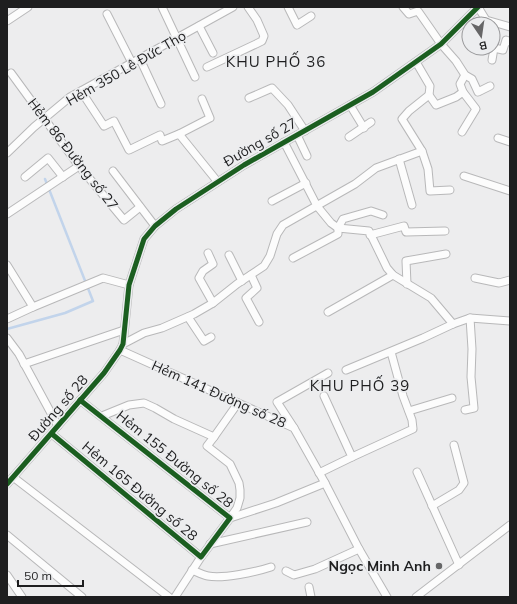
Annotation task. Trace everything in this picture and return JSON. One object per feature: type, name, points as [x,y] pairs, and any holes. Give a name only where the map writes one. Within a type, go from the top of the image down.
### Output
[{"type":"street","points":[[7,21],[28,7]]},
{"type":"street","points":[[162,7],[195,77]]},
{"type":"street","name":"Hẻm 350 Lê Đức Thọ","points":[[7,153],[70,97],[199,26],[219,10],[233,7]]},
{"type":"street","points":[[207,67],[262,41],[264,36],[257,20],[248,7]]},
{"type":"street","points":[[288,7],[297,25],[311,16]]},
{"type":"street","points":[[403,7],[409,14],[418,11],[465,75],[472,79],[478,92],[490,86]]},
{"type":"street","points":[[478,7],[484,16]]},
{"type":"street","name":"Đường số 27","points":[[121,347],[129,285],[144,239],[155,226],[176,209],[217,181],[373,92],[441,44],[478,7]]},
{"type":"street","points":[[107,14],[132,63]]},
{"type":"street","points":[[199,26],[213,52]]},
{"type":"street","points":[[501,50],[503,50],[506,40],[510,42]]},
{"type":"street","points":[[492,60],[493,56]]},
{"type":"street","points":[[140,58],[161,104]]},
{"type":"street","points":[[416,62],[430,86],[429,95],[436,105],[456,97],[463,92]]},
{"type":"street","name":"Hẻm 86 Đường số 27","points":[[11,73],[79,166],[124,220],[140,207]]},
{"type":"street","points":[[462,132],[476,109],[463,92],[460,84],[465,75]]},
{"type":"street","points":[[249,98],[272,88],[288,105],[305,131]]},
{"type":"street","points":[[81,92],[104,126],[114,122],[129,150],[160,135],[162,141],[210,118],[202,99]]},
{"type":"street","points":[[429,95],[402,119],[422,151],[428,169],[430,191],[450,190]]},
{"type":"street","points":[[350,105],[364,128]]},
{"type":"street","points":[[350,137],[371,122]]},
{"type":"street","points":[[179,134],[217,181]]},
{"type":"street","points":[[297,135],[307,156]]},
{"type":"street","points":[[498,138],[510,142]]},
{"type":"street","points":[[284,142],[317,206],[331,223],[338,228],[369,231],[387,268],[393,275],[431,298],[453,324]]},
{"type":"street","points":[[121,347],[144,333],[162,328],[188,317],[213,303],[264,266],[270,256],[277,234],[283,225],[355,184],[376,168],[422,151]]},
{"type":"street","points":[[25,177],[48,158],[63,177]]},
{"type":"street","points":[[399,159],[412,206]]},
{"type":"street","points":[[7,214],[79,166]]},
{"type":"street","points":[[113,171],[155,226]]},
{"type":"street","points":[[464,176],[510,191]]},
{"type":"street","points":[[272,201],[306,183]]},
{"type":"street","points":[[293,258],[338,234],[338,228],[343,219],[371,211],[383,215]]},
{"type":"street","points":[[370,235],[404,226],[406,232],[445,231]]},
{"type":"street","points":[[208,254],[213,264],[203,271],[199,278],[213,303]]},
{"type":"street","points":[[408,284],[406,261],[446,254]]},
{"type":"street","points":[[229,255],[242,281]]},
{"type":"street","points":[[7,265],[33,306]]},
{"type":"street","points":[[251,275],[257,288],[246,298],[259,322]]},
{"type":"street","points":[[328,312],[393,275]]},
{"type":"street","points":[[7,319],[33,306],[103,278],[129,285]]},
{"type":"street","points":[[475,278],[499,283],[510,280]]},
{"type":"street","points":[[188,317],[204,341],[211,337]]},
{"type":"street","points":[[465,410],[474,408],[471,377],[472,349],[470,318]]},
{"type":"street","points":[[346,370],[470,318],[510,321]]},
{"type":"street","points":[[24,364],[124,330]]},
{"type":"street","points":[[7,338],[24,364],[58,426]]},
{"type":"street","name":"Đường số 28","points":[[7,484],[52,434],[104,372],[121,347]]},
{"type":"street","name":"Hẻm 141 Đường số 28","points":[[121,347],[294,428],[320,473],[359,549],[387,597]]},
{"type":"street","points":[[320,473],[413,429],[391,352]]},
{"type":"street","points":[[294,428],[277,402],[328,373]]},
{"type":"street","points":[[324,396],[352,457]]},
{"type":"street","points":[[409,411],[452,398]]},
{"type":"street","name":"Hẻm 155 Đường số 28","points":[[80,400],[230,518],[210,544]]},
{"type":"street","points":[[102,416],[129,405],[144,403],[174,419],[214,436]]},
{"type":"street","points":[[230,518],[237,508],[240,490],[239,483],[230,464],[207,446],[238,403]]},
{"type":"street","name":"Hẻm 165 Đường số 28","points":[[52,434],[201,557],[210,544]]},
{"type":"street","points":[[432,506],[459,490],[464,483],[454,445]]},
{"type":"street","points":[[417,472],[459,565]]},
{"type":"street","points":[[13,477],[169,597]]},
{"type":"street","points":[[230,518],[276,503],[324,483]]},
{"type":"street","points":[[210,544],[307,522]]},
{"type":"street","points":[[416,597],[510,525]]},
{"type":"street","points":[[7,535],[82,597]]},
{"type":"street","points":[[286,571],[294,575],[308,571],[359,549]]},
{"type":"street","points":[[176,597],[201,557]]},
{"type":"street","points":[[192,570],[208,576],[221,576],[250,572],[271,567]]},
{"type":"street","points":[[7,575],[22,597]]},
{"type":"street","points":[[309,587],[312,597]]},
{"type":"waterway","points":[[7,329],[65,313],[93,301],[45,179]]},
{"type":"cycle path","points":[[7,484],[104,373],[120,350],[123,344],[129,285],[144,239],[155,226],[176,209],[244,165],[373,92],[441,44],[478,7]]},
{"type":"cycle path","points":[[52,434],[201,557],[230,518],[80,400]]},
{"type":"place","name":"Ngọc Minh Anh","points":[[439,566]]},
{"type":"district","name":"KHU PHỐ 36","points":[[276,61]]},
{"type":"district","name":"KHU PHỐ 39","points":[[360,385]]}]
